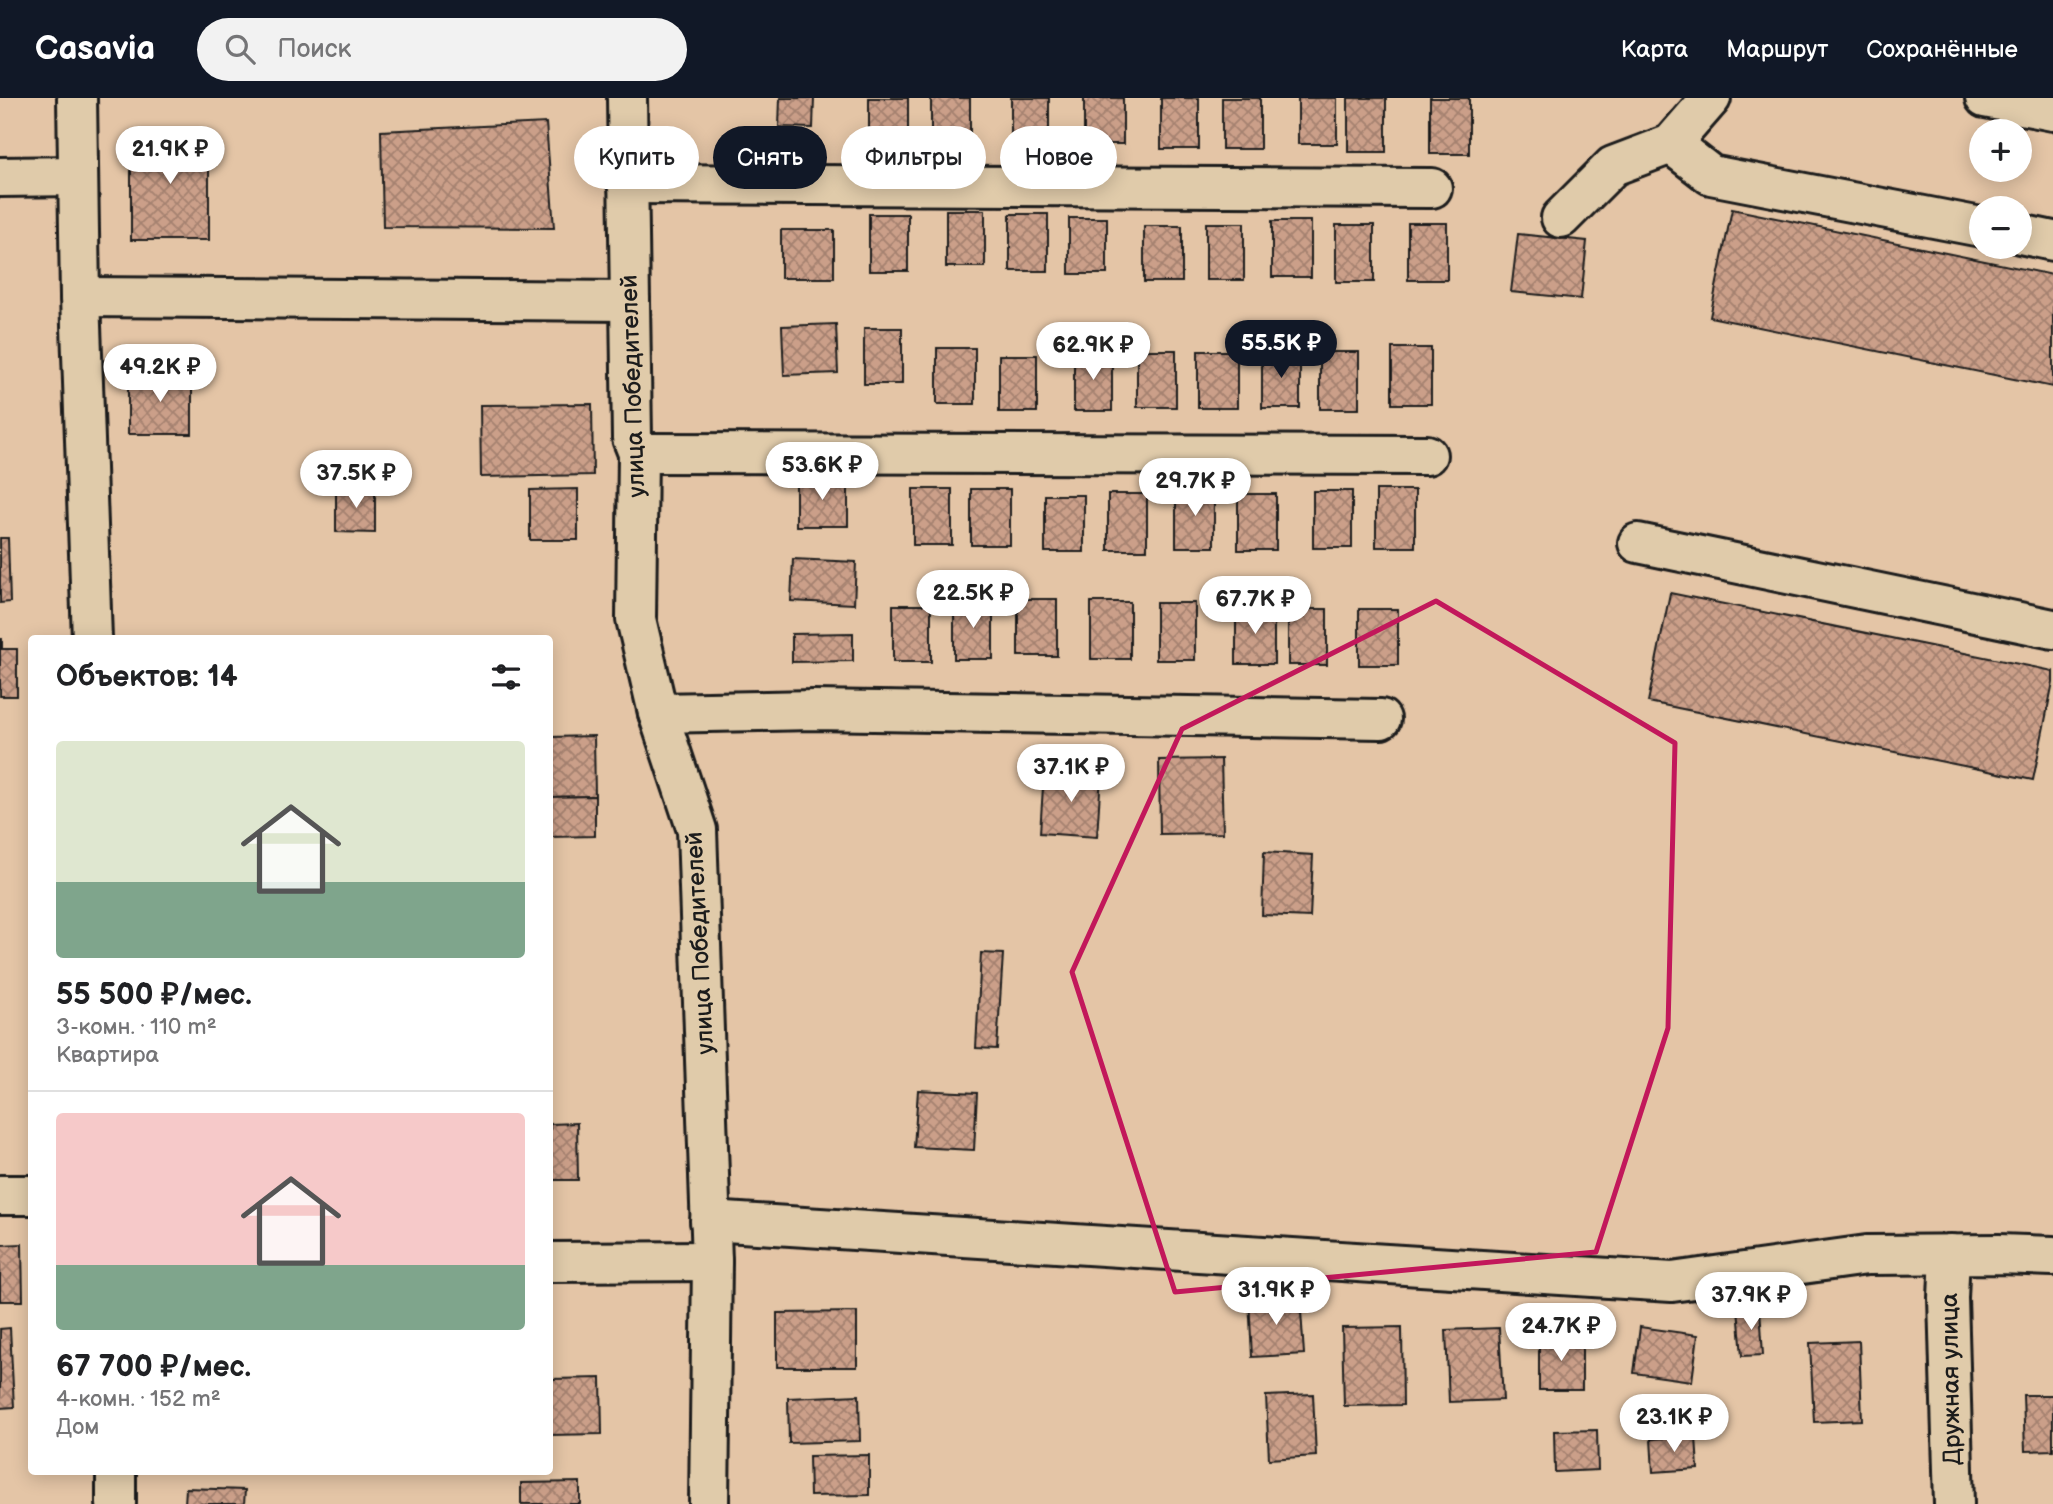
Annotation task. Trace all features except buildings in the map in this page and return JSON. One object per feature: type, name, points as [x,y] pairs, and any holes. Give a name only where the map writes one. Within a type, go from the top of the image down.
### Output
[{"type":"street","points":[[77,98],[80,297],[92,635]]},
{"type":"street","name":"улица Победителей","points":[[627,98],[627,126]]},
{"type":"street","points":[[1561,218],[1613,166],[1671,144],[1711,98]]},
{"type":"street","points":[[1985,98],[2053,111]]},
{"type":"street","points":[[1671,144],[1711,175],[1969,225]]},
{"type":"street","points":[[0,177],[78,176]]},
{"type":"street","points":[[699,184],[1432,188]]},
{"type":"street","name":"улица Победителей","points":[[627,189],[632,438],[638,453],[636,619],[658,713],[697,831],[712,1261],[709,1504]]},
{"type":"street","points":[[2032,237],[2053,241]]},
{"type":"street","points":[[80,297],[630,300]]},
{"type":"street","points":[[638,453],[1427,455]]},
{"type":"street","points":[[1638,543],[2053,629]]},
{"type":"street","points":[[658,713],[813,710],[1381,719]]},
{"type":"street","points":[[0,1195],[28,1195]]},
{"type":"street","points":[[710,1221],[1672,1282],[1867,1255],[2053,1256]]},
{"type":"street","name":"Дружная улица","points":[[1950,1254],[1948,1298],[1954,1504]]},
{"type":"street","points":[[553,1262],[712,1261]]},
{"type":"street","points":[[116,1475],[116,1504]]},
{"type":"highlighted area","points":[[1436,601],[1675,743],[1668,1028],[1596,1252],[1175,1292],[1072,972],[1182,729]]}]
